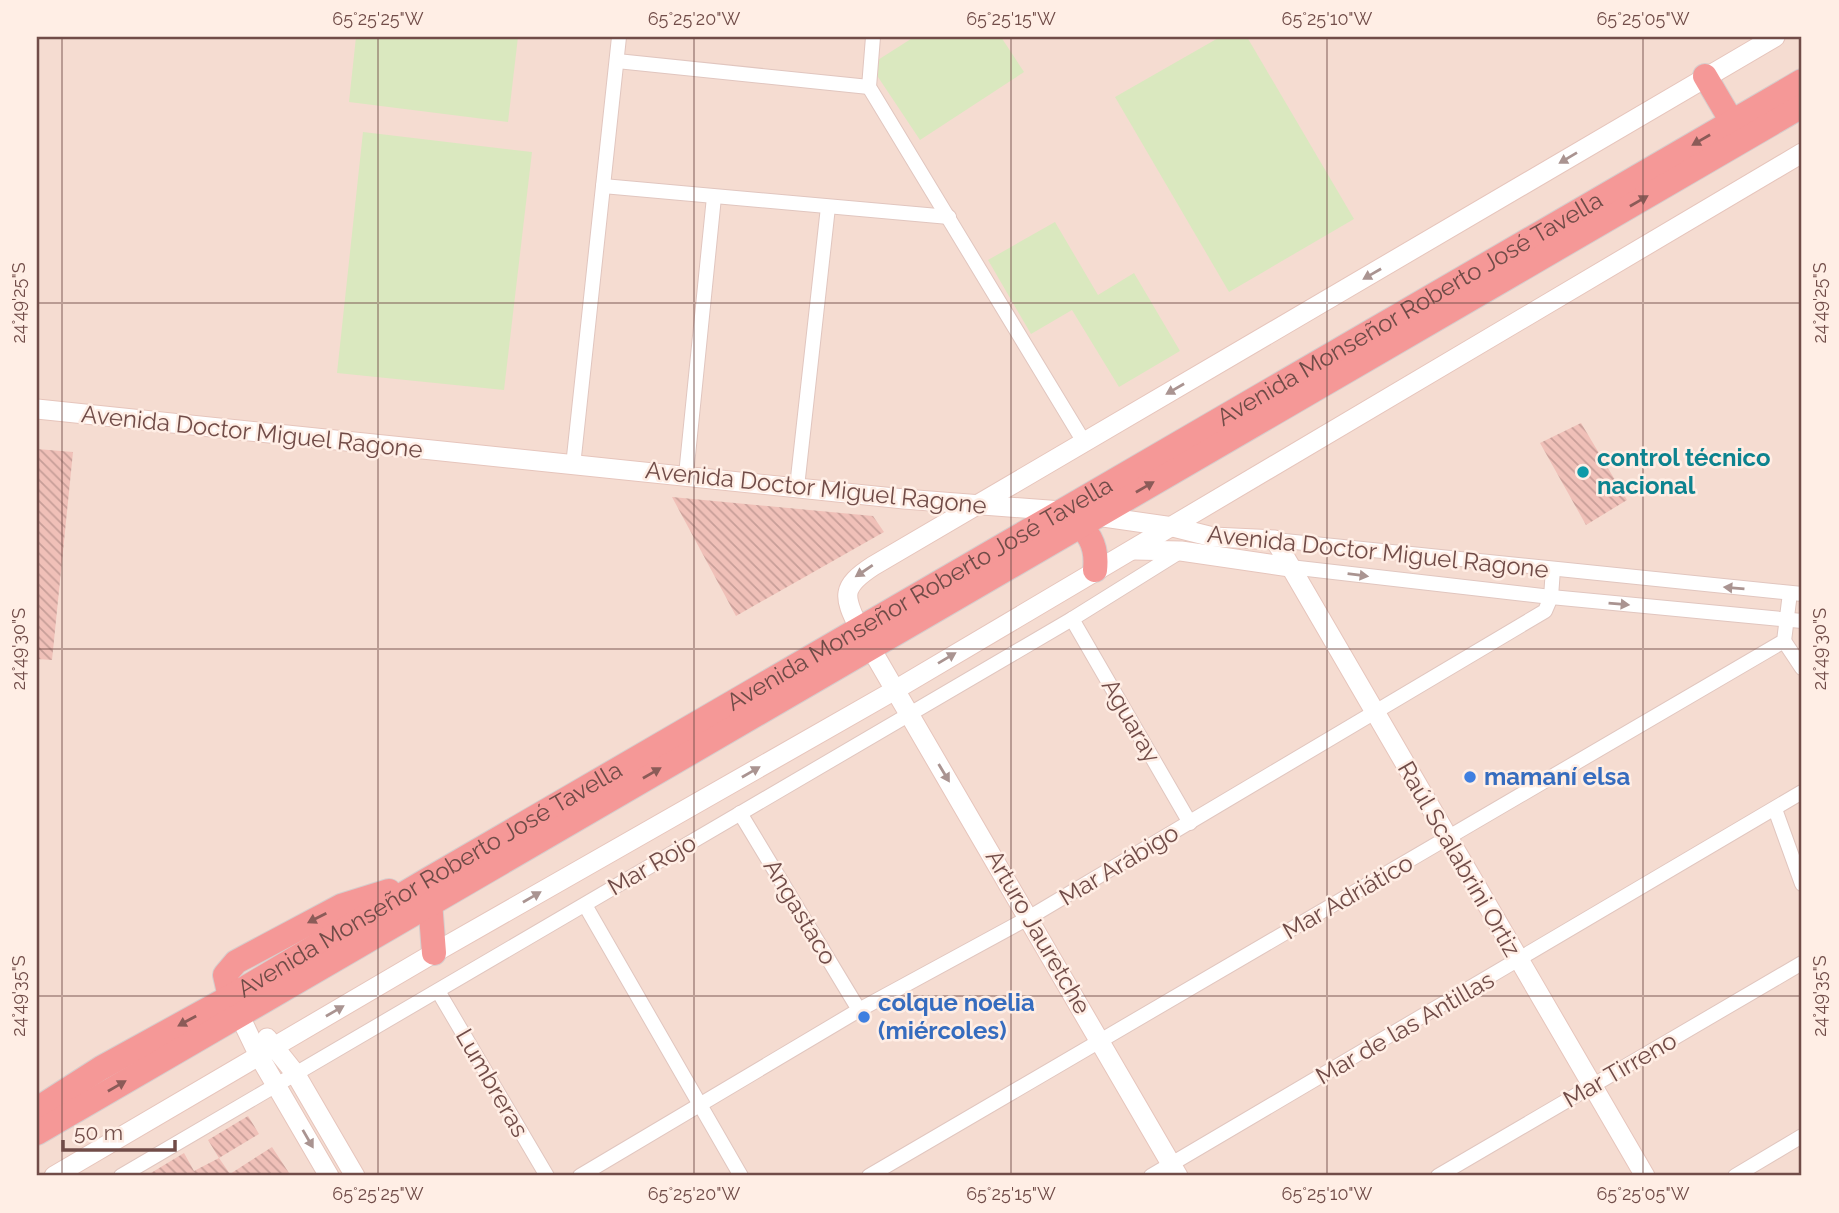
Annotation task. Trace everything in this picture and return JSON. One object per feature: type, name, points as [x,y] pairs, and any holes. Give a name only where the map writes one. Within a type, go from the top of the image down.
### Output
[{"type":"highway","points":[[1705,76],[1732,122]]},
{"type":"highway","name":"Avenida Monseñor Roberto José Tavella","points":[[1080,517],[1802,81]]},
{"type":"highway","name":"Avenida Monseñor Roberto José Tavella","points":[[37,1133],[235,1006],[428,891],[865,637],[1802,106]]},
{"type":"highway","points":[[1080,517],[1095,546],[1095,570]]},
{"type":"highway","points":[[235,1006],[225,975],[236,962],[341,906],[428,891],[435,953]]},
{"type":"highway","name":"Avenida Monseñor Roberto José Tavella","points":[[37,1109],[101,1068],[235,1006]]},
{"type":"main road","name":"Arturo Jauretche","points":[[1175,1170],[865,637],[849,608],[846,596],[849,587],[855,577],[922,537],[1774,37]]},
{"type":"main road","points":[[54,1176],[435,953],[895,690],[1802,153]]},
{"type":"main road","name":"Avenida Doctor Miguel Ragone","points":[[37,409],[573,466],[979,504],[1173,527],[1213,537],[1275,540]]},
{"type":"main road","points":[[904,499],[919,509],[922,537]]},
{"type":"main road","name":"Raúl Scalabrini Ortiz","points":[[1275,540],[1374,715],[1449,838],[1645,1176]]},
{"type":"main road","name":"Avenida Doctor Miguel Ragone","points":[[1133,550],[1181,551],[1290,567]]},
{"type":"main road","points":[[235,1006],[268,1051],[295,1073],[355,1176]]},
{"type":"main road","points":[[268,1051],[276,1084],[329,1176]]},
{"type":"street","points":[[573,466],[619,37]]},
{"type":"street","points":[[873,37],[869,87],[1084,442]]},
{"type":"street","points":[[617,61],[869,87]]},
{"type":"street","points":[[604,186],[949,217]]},
{"type":"street","points":[[686,475],[714,197]]},
{"type":"street","points":[[797,487],[828,207]]},
{"type":"street","name":"Avenida Doctor Miguel Ragone","points":[[1275,540],[1796,594]]},
{"type":"street","name":"Mar Rojo","points":[[121,1176],[1072,619],[1181,551]]},
{"type":"street","name":"Avenida Doctor Miguel Ragone","points":[[1290,567],[1551,597],[1795,620]]},
{"type":"street","points":[[1551,597],[1553,569]]},
{"type":"street","points":[[1796,594],[1795,620],[1784,641],[1802,668]]},
{"type":"street","name":"Mar Arábigo","points":[[580,1176],[859,1010],[1030,917],[1374,715],[1545,611],[1551,597]]},
{"type":"street","name":"Aguaray","points":[[1072,619],[1190,823]]},
{"type":"street","name":"Mar Adriático","points":[[869,1176],[1784,641]]},
{"type":"street","name":"Mar de las Antillas","points":[[1151,1176],[1175,1170],[1802,792]]},
{"type":"street","points":[[1775,809],[1802,884]]},
{"type":"street","name":"Angastaco","points":[[740,813],[859,1010]]},
{"type":"street","points":[[584,905],[741,1176]]},
{"type":"street","name":"Mar Tirreno","points":[[1438,1176],[1802,962]]},
{"type":"street","name":"Lumbreras","points":[[438,991],[547,1176]]},
{"type":"street","points":[[1735,1176],[1802,1136]]},
{"type":"shaded area","points":[[37,37],[1802,37],[1802,1176],[37,1176]]},
{"type":"green space","points":[[356,37],[518,37],[508,122],[349,102]]},
{"type":"green space","points":[[914,37],[1001,37],[1024,72],[920,140],[870,65]]},
{"type":"green space","points":[[1220,37],[1247,37],[1354,219],[1229,292],[1115,97]]},
{"type":"green space","points":[[363,132],[532,152],[504,390],[337,373]]},
{"type":"green space","points":[[1055,222],[1098,295],[1134,273],[1180,351],[1119,387],[1072,310],[1031,334],[988,260]]},
{"type":"building","name":"control técnico nacional","points":[[1581,423],[1627,500],[1586,525],[1540,443]]},
{"type":"building","points":[[37,449],[73,452],[52,660],[37,659]]},
{"type":"building","points":[[672,497],[873,516],[884,532],[736,616]]},
{"type":"building","points":[[248,1116],[259,1134],[219,1158],[208,1140]]},
{"type":"building","points":[[272,1147],[291,1176],[146,1176],[184,1153],[194,1171],[219,1158],[230,1174]]},
{"type":"place","name":"control técnico nacional","points":[[1583,472]]},
{"type":"place","name":"mamaní elsa","points":[[1470,777]]},
{"type":"place","name":"colque noelia (miércoles)","points":[[864,1017]]}]
